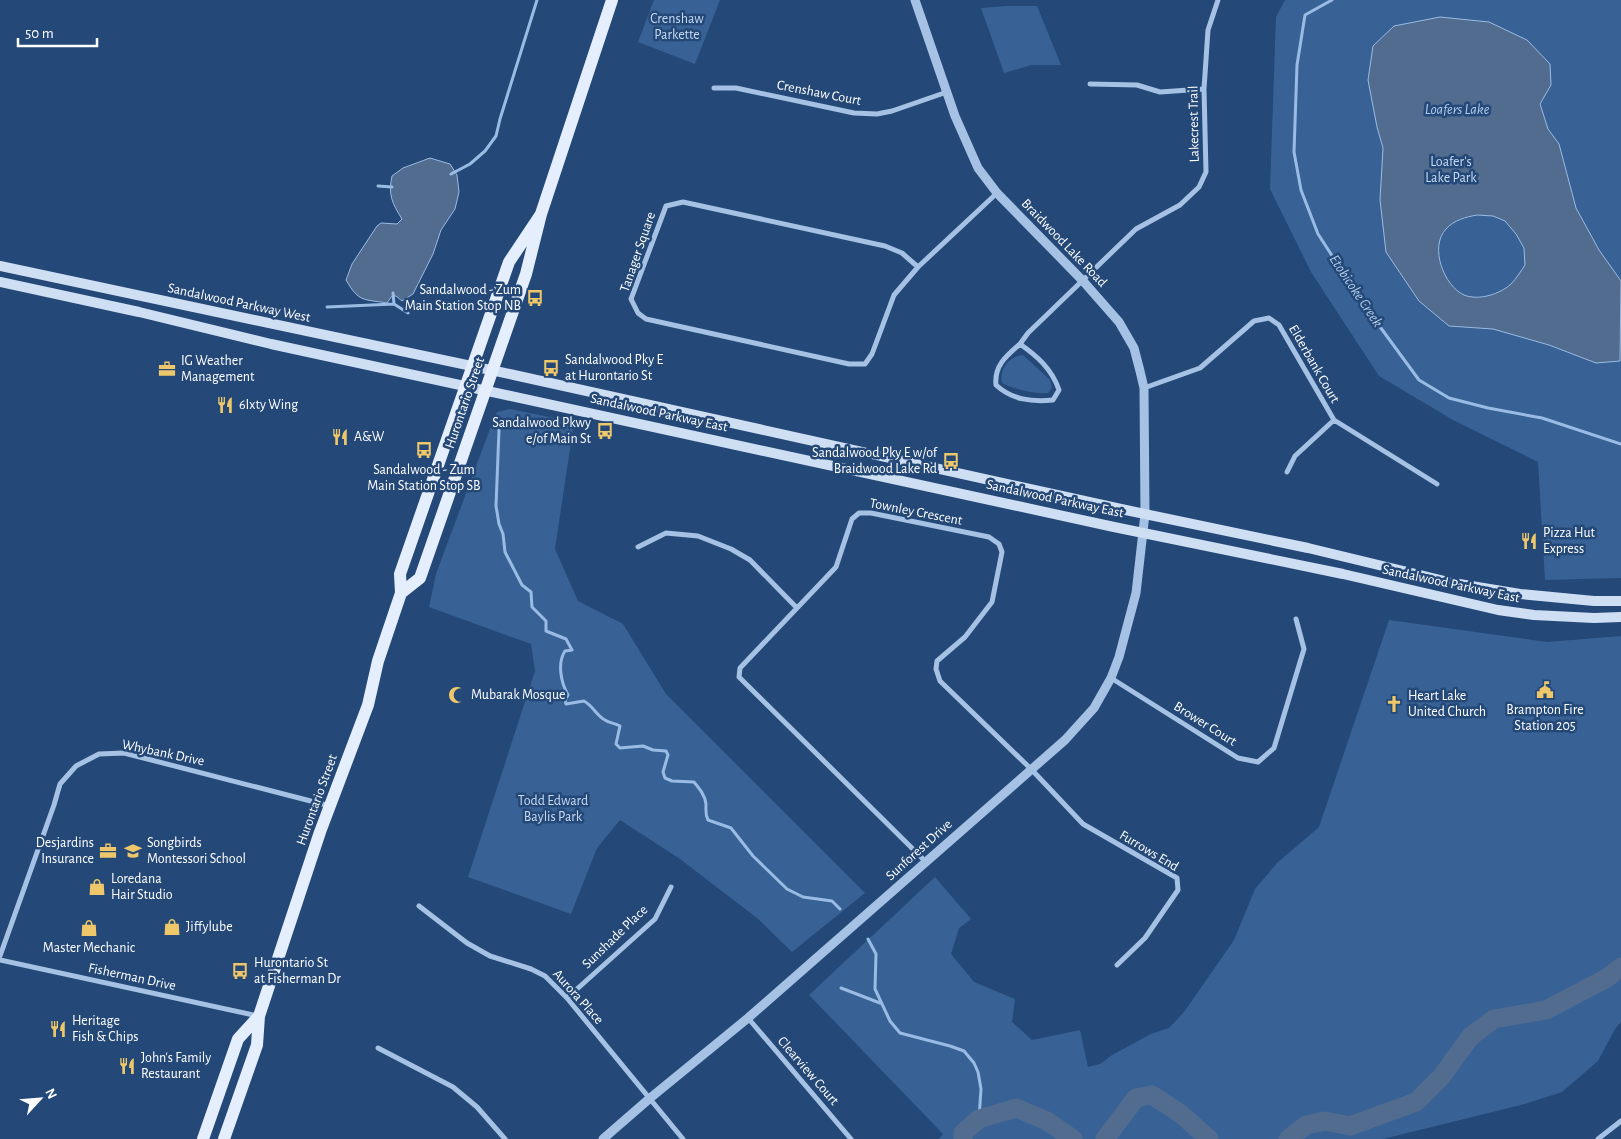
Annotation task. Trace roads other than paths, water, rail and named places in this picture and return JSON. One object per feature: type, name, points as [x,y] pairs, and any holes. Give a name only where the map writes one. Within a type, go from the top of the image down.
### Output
[{"type":"main road","name":"Hurontario Street","points":[[402,593],[420,578],[526,274],[540,214],[612,0]]},
{"type":"main road","name":"Hurontario Street","points":[[224,1139],[257,1045],[259,1016],[330,806],[368,705],[378,661],[402,593],[400,574],[509,262],[540,214]]},
{"type":"main road","name":"Sandalwood Parkway West","points":[[0,266],[492,370]]},
{"type":"main road","points":[[0,282],[466,386]]},
{"type":"main road","name":"Sandalwood Parkway East","points":[[492,370],[1308,548],[1453,583],[1520,594],[1594,601],[1621,601]]},
{"type":"main road","name":"Sandalwood Parkway East","points":[[466,386],[1105,525],[1343,574],[1498,610],[1594,618],[1621,617]]},
{"type":"main road","name":"Hurontario Street","points":[[202,1139],[238,1039],[259,1016]]},
{"type":"street","name":"Braidwood Lake Road","points":[[915,0],[947,92],[978,168],[997,193],[1119,322],[1134,348],[1144,388],[1146,514]]},
{"type":"street","name":"Lakecrest Trail","points":[[1020,344],[1028,333],[1136,229],[1180,205],[1199,187],[1206,172],[1204,89],[1208,30],[1218,0]]},
{"type":"street","points":[[1090,84],[1137,85],[1160,92],[1204,89]]},
{"type":"street","name":"Crenshaw Court","points":[[714,88],[736,88],[854,113],[870,114],[892,111],[947,92]]},
{"type":"street","name":"Tanager Square","points":[[918,267],[902,253],[884,246],[683,202],[666,206],[631,299],[638,313],[646,319],[849,364],[866,364],[872,354],[894,295],[918,267],[997,193]]},
{"type":"street","name":"Elderbank Court","points":[[1144,388],[1200,368],[1254,321],[1269,318],[1279,325],[1334,420],[1437,484]]},
{"type":"street","points":[[1020,344],[1038,356],[1055,378],[1059,390],[1053,400],[1035,402],[1005,394],[996,386],[995,375],[1003,359],[1020,344]]},
{"type":"street","points":[[1287,472],[1295,456],[1334,420]]},
{"type":"street","name":"Townley Crescent","points":[[926,862],[739,677],[740,668],[836,567],[852,519],[859,513],[871,513],[989,537],[999,544],[1002,552],[992,602],[965,637],[937,661],[936,669],[940,681],[1031,769]]},
{"type":"street","name":"Sunforest Drive","points":[[603,1139],[748,1018],[1065,740],[1094,708],[1111,678],[1120,657],[1136,594],[1146,514]]},
{"type":"street","points":[[638,546],[666,532],[698,536],[731,549],[750,560],[796,607]]},
{"type":"street","name":"Brower Court","points":[[1111,678],[1238,758],[1258,762],[1274,748],[1304,649],[1296,619]]},
{"type":"street","name":"Whybank Drive","points":[[0,956],[60,784],[76,766],[99,754],[124,753],[330,806]]},
{"type":"street","name":"Furrows End","points":[[1031,769],[1083,824],[1177,878],[1178,890],[1145,938],[1117,965]]},
{"type":"street","name":"Sunshade Place","points":[[567,998],[655,919],[671,887]]},
{"type":"street","name":"Aurora Place","points":[[419,906],[467,943],[490,956],[545,976],[567,998],[683,1139]]},
{"type":"street","name":"Fisherman Drive","points":[[0,960],[259,1016]]},
{"type":"street","name":"Clearview Court","points":[[748,1018],[851,1139]]},
{"type":"street","points":[[378,1048],[453,1087],[478,1108],[505,1139]]},
{"type":"street","points":[[1598,1139],[1621,1121]]},
{"type":"water","name":"Loafers Lake","points":[[1440,17],[1489,22],[1527,40],[1550,64],[1551,85],[1540,104],[1548,129],[1559,144],[1576,208],[1599,250],[1621,281],[1620,361],[1596,363],[1549,345],[1493,329],[1449,326],[1419,301],[1386,252],[1380,200],[1383,148],[1368,80],[1373,46],[1394,26]],"holes":[[[1477,215],[1493,216],[1505,221],[1516,234],[1524,248],[1525,265],[1513,282],[1501,291],[1489,296],[1470,297],[1457,290],[1445,275],[1439,255],[1441,237],[1449,226],[1460,219]]]},
{"type":"water","points":[[430,158],[450,164],[457,175],[459,192],[455,209],[441,230],[433,254],[413,294],[402,301],[396,296],[392,296],[387,303],[372,301],[358,296],[346,280],[352,264],[377,226],[381,223],[397,224],[402,219],[392,199],[390,188],[392,176],[403,168]]},
{"type":"waterway","points":[[451,174],[470,164],[485,151],[496,136],[537,0]]},
{"type":"waterway","name":"Etobicoke Creek","points":[[1332,0],[1305,15],[1297,65],[1294,152],[1301,190],[1318,234],[1364,305],[1419,380],[1449,398],[1488,408],[1542,418],[1621,444]]},
{"type":"waterway","points":[[378,186],[392,187]]},
{"type":"waterway","points":[[393,293],[394,304],[408,313]]},
{"type":"waterway","points":[[327,307],[394,304]]},
{"type":"waterway","points":[[499,430],[496,506],[505,552],[522,585],[531,592],[532,607],[546,621],[546,631],[566,639],[572,650],[565,651],[561,661],[563,685],[568,695],[565,700],[566,704],[584,701],[602,718],[620,726],[616,744],[620,748],[643,746],[653,750],[666,751],[668,755],[663,772],[665,778],[672,781],[694,782],[702,792],[708,820],[731,828],[753,856],[787,889],[803,897],[832,901],[840,909]]},
{"type":"waterway","points":[[868,939],[876,954],[875,989],[890,1021],[900,1033],[964,1051],[974,1063],[978,1072],[981,1089],[979,1119]]},
{"type":"waterway","name":"Etobicoke Creek","points":[[1288,1139],[1306,1125],[1325,1121],[1350,1126],[1416,1102],[1441,1077],[1471,1036],[1494,1019],[1546,1010],[1607,978],[1621,967]]},
{"type":"waterway","points":[[841,988],[880,1003]]},
{"type":"waterway","name":"Etobicoke Creek","points":[[1105,1139],[1136,1098],[1152,1095],[1181,1114],[1209,1139]]},
{"type":"waterway","name":"Etobicoke Creek","points":[[963,1139],[963,1133],[979,1119],[1016,1108],[1047,1121],[1073,1139]]},
{"type":"place","name":"Sandalwood - Zum Main Station Stop NB","points":[[535,298]]},
{"type":"place","name":"Sandalwood Pky E at Hurontario St","points":[[551,368]]},
{"type":"place","name":"IG Weather Management","points":[[167,369]]},
{"type":"place","name":"6Ixty Wing","points":[[225,405]]},
{"type":"place","name":"Sandalwood Pkwy e/of Main St","points":[[605,431]]},
{"type":"place","name":"A&W","points":[[340,437]]},
{"type":"place","name":"Sandalwood - Zum Main Station Stop SB","points":[[424,450]]},
{"type":"place","name":"Sandalwood Pky E w/of Braidwood Lake Rd","points":[[951,461]]},
{"type":"place","name":"Pizza Hut Express","points":[[1529,541]]},
{"type":"place","name":"Brampton Fire Station 205","points":[[1545,690]]},
{"type":"place","name":"Mubarak Mosque","points":[[457,695]]},
{"type":"place","name":"Heart Lake United Church","points":[[1394,704]]},
{"type":"place","name":"Desjardins Insurance","points":[[108,851]]},
{"type":"place","name":"Songbirds Montessori School","points":[[133,851]]},
{"type":"place","name":"Loredana Hair Studio","points":[[97,887]]},
{"type":"place","name":"Jiffylube","points":[[172,927]]},
{"type":"place","name":"Master Mechanic","points":[[89,928]]},
{"type":"place","name":"Hurontario St at Fisherman Dr","points":[[240,971]]},
{"type":"place","name":"Heritage Fish & Chips","points":[[58,1029]]},
{"type":"place","name":"John's Family Restaurant","points":[[127,1066]]},
{"type":"park label","name":"Crenshaw Parkette","points":[[677,28]]},
{"type":"park label","name":"Loafer's Lake Park","points":[[1451,170]]},
{"type":"park label","name":"Todd Edward Baylis Park","points":[[553,810]]}]
